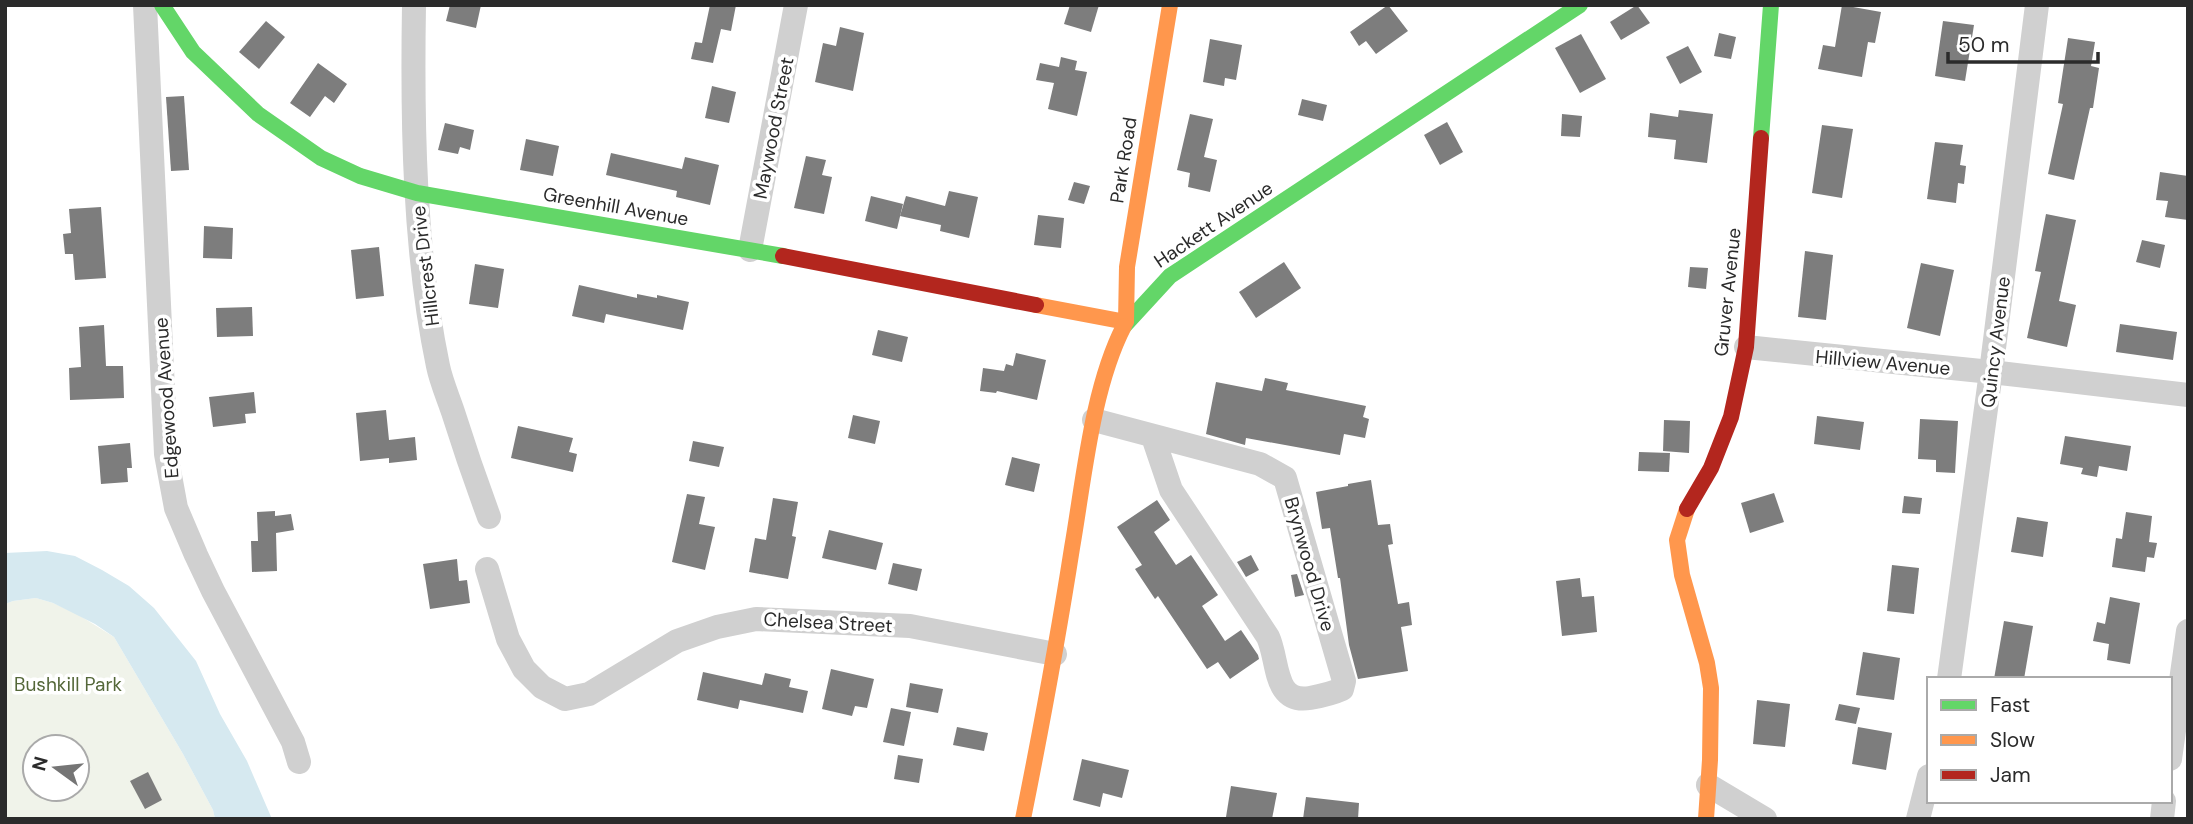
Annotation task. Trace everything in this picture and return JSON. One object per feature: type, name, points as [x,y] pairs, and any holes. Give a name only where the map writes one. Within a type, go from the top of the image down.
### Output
[{"type":"street","name":"Edgewood Avenue","points":[[145,5],[166,454],[176,508],[213,591],[293,742],[299,762]]},
{"type":"street","name":"Greenhill Avenue","points":[[162,5],[193,52],[258,114],[321,158],[360,176],[417,193],[750,250],[1126,322]]},
{"type":"street","name":"Hillcrest Drive","points":[[414,5],[413,77],[417,193],[425,279],[438,368],[489,517]]},
{"type":"street","name":"Maywood Street","points":[[750,250],[796,5]]},
{"type":"street","name":"Park Road","points":[[1126,322],[1127,267],[1170,5]]},
{"type":"street","name":"Hackett Avenue","points":[[1023,819],[1055,654],[1094,420],[1112,349],[1126,322],[1170,276],[1580,5]]},
{"type":"street","name":"Gruver Avenue","points":[[1706,819],[1711,688],[1707,663],[1682,575],[1678,540],[1688,505],[1711,468],[1731,417],[1746,347],[1771,5]]},
{"type":"street","name":"Quincy Avenue","points":[[1949,677],[1992,372],[2036,5]]},
{"type":"street","name":"Hillview Avenue","points":[[1746,347],[1992,372],[2188,396]]},
{"type":"street","name":"Brynwood Drive","points":[[1094,420],[1260,464],[1285,478],[1344,681],[1342,689],[1331,694],[1303,699],[1293,698],[1284,691],[1268,637],[1171,490],[1153,437]]},
{"type":"street","name":"Chelsea Street","points":[[487,569],[508,639],[524,669],[542,687],[565,699],[589,694],[677,641],[716,627],[756,619],[910,626],[1055,654]]},
{"type":"street","points":[[2172,745],[2188,631]]},
{"type":"street","points":[[1918,819],[1927,784]]},
{"type":"street","points":[[1708,785],[1765,819]]},
{"type":"green space","name":"Bushkill Park","points":[[36,598],[53,603],[114,637],[183,754],[213,810],[215,819],[5,819],[5,604]]},
{"type":"shaded area","points":[[47,551],[75,556],[102,570],[129,586],[154,608],[196,661],[220,714],[247,761],[272,819],[215,819],[213,810],[183,754],[114,637],[95,624],[53,603],[36,598],[5,604],[5,553]]},
{"type":"building","points":[[450,5],[481,5],[476,28],[446,21]]},
{"type":"building","points":[[710,5],[736,5],[731,31],[721,29],[713,63],[691,59],[695,42],[702,43]]},
{"type":"building","points":[[1070,5],[1099,5],[1091,32],[1064,24]]},
{"type":"building","points":[[1388,5],[1408,31],[1376,54],[1366,41],[1359,46],[1350,32]]},
{"type":"building","points":[[1637,5],[1650,23],[1621,40],[1610,22]]},
{"type":"building","points":[[1842,5],[1881,12],[1875,43],[1868,42],[1862,77],[1818,69],[1823,45],[1835,47]]},
{"type":"building","points":[[266,21],[285,37],[259,69],[239,52]]},
{"type":"building","points":[[1943,21],[1974,25],[1965,81],[1935,76]]},
{"type":"building","points":[[840,27],[864,33],[853,91],[815,82],[823,43],[836,46]]},
{"type":"building","points":[[1719,33],[1736,37],[1731,59],[1714,56]]},
{"type":"building","points":[[1581,34],[1606,79],[1580,93],[1555,48]]},
{"type":"building","points":[[2068,38],[2095,42],[2091,66],[2099,68],[2093,108],[2090,108],[2074,180],[2048,174],[2063,104],[2058,103]]},
{"type":"building","points":[[1210,39],[1242,45],[1236,80],[1225,78],[1224,86],[1203,82]]},
{"type":"building","points":[[1688,46],[1702,72],[1680,84],[1666,57]]},
{"type":"building","points":[[1061,57],[1077,61],[1075,70],[1087,72],[1077,116],[1048,109],[1054,83],[1036,80],[1040,63],[1059,67]]},
{"type":"building","points":[[318,63],[347,84],[334,103],[325,96],[310,117],[290,103]]},
{"type":"building","points":[[712,86],[736,92],[729,123],[705,118]]},
{"type":"building","points":[[184,96],[189,170],[171,171],[166,97]]},
{"type":"building","points":[[1302,99],[1327,105],[1323,121],[1298,115]]},
{"type":"building","points":[[1679,110],[1713,114],[1707,163],[1674,159],[1676,140],[1648,137],[1650,113],[1678,117]]},
{"type":"building","points":[[1190,114],[1213,119],[1204,157],[1217,160],[1210,192],[1188,187],[1190,173],[1177,170]]},
{"type":"building","points":[[1562,114],[1582,116],[1580,137],[1561,136]]},
{"type":"building","points":[[1447,122],[1463,152],[1440,165],[1424,135]]},
{"type":"building","points":[[445,123],[474,130],[470,150],[460,147],[458,154],[438,150]]},
{"type":"building","points":[[1822,125],[1853,129],[1842,198],[1812,193]]},
{"type":"building","points":[[526,139],[559,146],[553,176],[520,170]]},
{"type":"building","points":[[1935,142],[1963,145],[1960,165],[1966,166],[1964,184],[1958,183],[1956,203],[1927,199]]},
{"type":"building","points":[[611,153],[682,169],[685,157],[719,165],[710,205],[676,197],[677,191],[606,175]]},
{"type":"building","points":[[806,156],[826,160],[822,175],[832,177],[824,214],[794,208]]},
{"type":"building","points":[[2160,172],[2188,176],[2188,220],[2165,217],[2168,201],[2156,200]]},
{"type":"building","points":[[1074,182],[1090,186],[1084,204],[1068,200]]},
{"type":"building","points":[[949,191],[978,197],[969,238],[940,231],[941,225],[900,216],[906,196],[945,206]]},
{"type":"building","points":[[871,196],[903,204],[897,229],[865,221]]},
{"type":"building","points":[[101,207],[106,278],[75,280],[73,254],[65,254],[63,234],[71,233],[69,209]]},
{"type":"building","points":[[2046,214],[2076,220],[2059,301],[2076,305],[2067,347],[2027,338],[2041,272],[2035,271]]},
{"type":"building","points":[[1038,215],[1064,218],[1061,248],[1034,245]]},
{"type":"building","points":[[204,226],[233,228],[232,259],[203,258]]},
{"type":"building","points":[[2142,240],[2165,245],[2160,268],[2136,262]]},
{"type":"building","points":[[379,247],[384,296],[356,299],[351,250]]},
{"type":"building","points":[[1805,251],[1833,255],[1826,320],[1798,317]]},
{"type":"building","points":[[1284,262],[1301,288],[1256,318],[1239,292]]},
{"type":"building","points":[[1921,263],[1954,270],[1940,336],[1907,328]]},
{"type":"building","points":[[475,264],[504,269],[498,308],[469,304]]},
{"type":"building","points":[[1690,267],[1708,268],[1706,289],[1688,287]]},
{"type":"building","points":[[579,285],[637,298],[637,294],[657,298],[657,295],[689,302],[683,330],[606,314],[604,323],[572,316]]},
{"type":"building","points":[[252,307],[253,336],[217,337],[216,308]]},
{"type":"building","points":[[2120,324],[2177,332],[2173,360],[2116,352]]},
{"type":"building","points":[[104,325],[106,366],[123,366],[124,398],[70,400],[69,368],[81,367],[79,327]]},
{"type":"building","points":[[878,330],[908,337],[902,362],[872,355]]},
{"type":"building","points":[[1016,353],[1046,360],[1037,400],[997,391],[980,391],[983,368],[1004,371],[1006,364],[1013,366]]},
{"type":"building","points":[[1265,378],[1288,383],[1286,390],[1366,406],[1363,417],[1369,419],[1365,438],[1344,434],[1340,455],[1246,438],[1245,445],[1206,434],[1216,382],[1262,391]]},
{"type":"building","points":[[254,392],[256,413],[245,414],[246,423],[213,427],[209,397]]},
{"type":"building","points":[[386,410],[389,440],[415,437],[417,460],[389,463],[389,458],[360,461],[356,413]]},
{"type":"building","points":[[853,415],[880,421],[875,444],[848,438]]},
{"type":"building","points":[[1817,416],[1864,422],[1860,450],[1814,444]]},
{"type":"building","points":[[1920,419],[1958,421],[1955,473],[1936,472],[1936,460],[1918,459]]},
{"type":"building","points":[[1664,420],[1690,421],[1689,453],[1663,451]]},
{"type":"building","points":[[518,426],[573,438],[569,452],[577,454],[573,472],[511,458]]},
{"type":"building","points":[[2065,436],[2131,446],[2127,471],[2099,466],[2097,477],[2081,474],[2083,468],[2060,464]]},
{"type":"building","points":[[693,441],[724,447],[719,467],[689,461]]},
{"type":"building","points":[[130,443],[132,468],[127,468],[128,482],[101,484],[98,446]]},
{"type":"building","points":[[1639,452],[1670,453],[1669,472],[1638,471]]},
{"type":"building","points":[[1012,457],[1040,464],[1034,492],[1005,485]]},
{"type":"building","points":[[1371,480],[1378,525],[1390,524],[1393,544],[1388,545],[1398,604],[1409,602],[1412,625],[1401,627],[1408,671],[1358,679],[1349,645],[1330,528],[1322,529],[1316,492]]},
{"type":"building","points":[[1774,493],[1784,522],[1750,533],[1741,503]]},
{"type":"building","points":[[687,494],[705,497],[699,524],[715,527],[705,570],[672,562]]},
{"type":"building","points":[[1904,496],[1922,498],[1920,514],[1902,513]]},
{"type":"building","points":[[773,498],[798,502],[792,536],[796,537],[788,579],[749,572],[755,538],[766,540]]},
{"type":"building","points":[[1157,500],[1170,520],[1154,532],[1176,565],[1191,555],[1218,595],[1202,606],[1225,641],[1241,630],[1258,655],[1259,659],[1230,679],[1218,662],[1207,669],[1158,596],[1155,599],[1135,569],[1142,565],[1117,527]]},
{"type":"building","points":[[275,511],[275,516],[291,514],[294,530],[276,533],[277,571],[252,572],[251,541],[258,541],[257,512]]},
{"type":"building","points":[[2126,512],[2152,516],[2149,542],[2157,543],[2154,558],[2147,557],[2145,572],[2112,567],[2116,538],[2122,539]]},
{"type":"building","points":[[2017,517],[2048,522],[2043,557],[2011,552]]},
{"type":"building","points":[[829,530],[883,543],[876,570],[822,558]]},
{"type":"building","points":[[1251,555],[1259,570],[1246,577],[1237,562]]},
{"type":"building","points":[[457,559],[459,581],[467,580],[470,603],[430,609],[423,564]]},
{"type":"building","points":[[893,563],[922,569],[917,591],[888,584]]},
{"type":"building","points":[[1892,565],[1919,568],[1914,614],[1887,611]]},
{"type":"building","points":[[1297,574],[1304,595],[1295,597],[1291,575]]},
{"type":"building","points":[[1580,578],[1582,597],[1594,596],[1597,632],[1562,636],[1556,581]]},
{"type":"building","points":[[2110,597],[2140,603],[2130,664],[2107,660],[2109,644],[2093,641],[2097,622],[2105,624]]},
{"type":"building","points":[[2004,621],[2033,626],[2024,677],[1994,677]]},
{"type":"building","points":[[1863,652],[1900,658],[1894,700],[1856,695]]},
{"type":"building","points":[[831,669],[874,679],[867,708],[855,706],[852,716],[822,709]]},
{"type":"building","points":[[703,672],[762,685],[765,673],[791,679],[789,687],[808,691],[803,713],[740,700],[738,709],[697,700]]},
{"type":"building","points":[[910,683],[943,689],[938,713],[906,707]]},
{"type":"building","points":[[1757,700],[1790,704],[1785,747],[1753,744]]},
{"type":"building","points":[[1839,704],[1860,708],[1856,724],[1835,720]]},
{"type":"building","points":[[891,708],[911,712],[904,746],[883,742]]},
{"type":"building","points":[[957,727],[988,733],[984,751],[953,745]]},
{"type":"building","points":[[1858,727],[1892,733],[1886,770],[1852,764]]},
{"type":"building","points":[[898,755],[923,759],[919,783],[894,779]]},
{"type":"building","points":[[1082,759],[1129,770],[1122,798],[1103,793],[1100,807],[1073,800]]},
{"type":"building","points":[[148,772],[162,800],[145,809],[130,781]]},
{"type":"building","points":[[1231,786],[1277,793],[1272,819],[1226,817]]},
{"type":"building","points":[[1306,797],[1359,803],[1358,819],[1303,819]]},
{"type":"traffic: fast","points":[[162,5],[193,52],[258,114],[321,158],[360,176],[417,193],[783,256]]},
{"type":"traffic: fast","points":[[1124,326],[1170,276],[1580,5]]},
{"type":"traffic: fast","points":[[1761,138],[1771,5]]},
{"type":"traffic: slow","points":[[1036,305],[1126,322],[1127,267],[1170,5]]},
{"type":"traffic: slow","points":[[1023,819],[1055,650],[1091,434],[1104,377],[1124,326]]},
{"type":"traffic: slow","points":[[1687,509],[1677,540],[1682,575],[1707,663],[1711,688],[1706,819]]},
{"type":"traffic: jam","points":[[1687,509],[1711,468],[1731,417],[1746,347],[1761,138]]},
{"type":"traffic: jam","points":[[783,256],[1036,305]]}]
